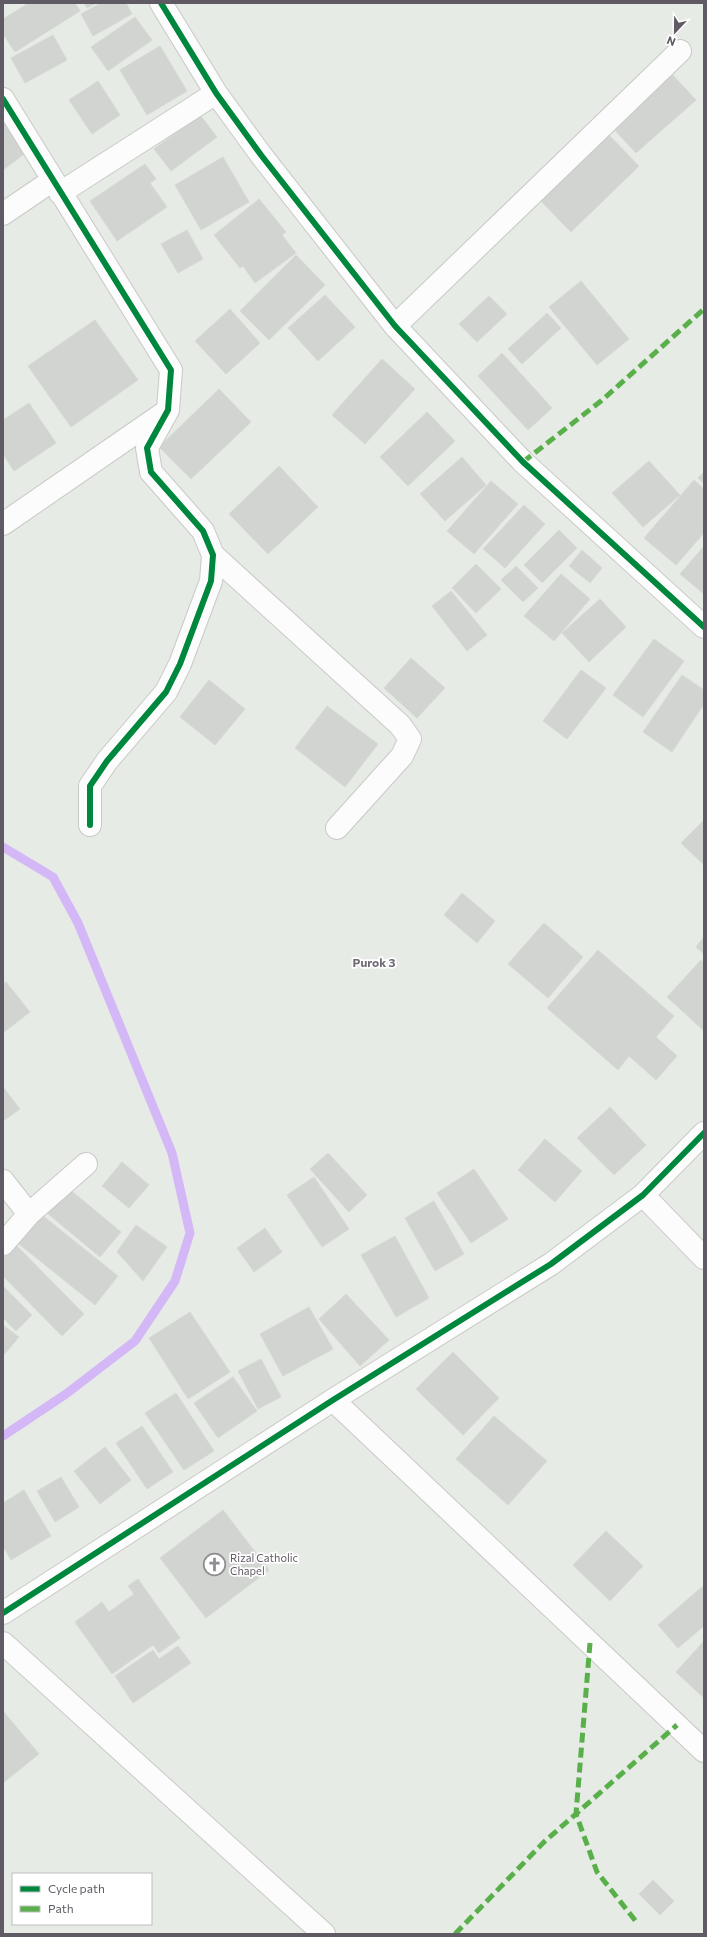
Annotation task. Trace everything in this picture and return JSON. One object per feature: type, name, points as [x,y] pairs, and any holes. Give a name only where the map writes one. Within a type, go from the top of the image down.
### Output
[{"type":"street","points":[[161,3],[216,93],[261,155],[395,326],[522,462],[704,627]]},
{"type":"street","points":[[395,326],[680,51]]},
{"type":"street","points":[[3,214],[56,186],[216,93]]},
{"type":"street","points":[[3,99],[172,370],[168,410],[148,448],[151,472],[203,531],[213,555],[400,725],[410,739],[402,756],[338,828]]},
{"type":"street","points":[[3,524],[168,410]]},
{"type":"street","points":[[90,825],[90,786],[106,761],[166,692],[180,664],[211,581],[213,555]]},
{"type":"street","points":[[3,1613],[333,1400],[551,1264],[644,1195],[704,1133]]},
{"type":"street","points":[[3,1244],[29,1214],[86,1164]]},
{"type":"street","points":[[3,1181],[29,1214]]},
{"type":"street","points":[[644,1195],[704,1258]]},
{"type":"street","points":[[333,1400],[704,1751]]},
{"type":"street","points":[[3,1644],[324,1934]]},
{"type":"building","points":[[29,3],[75,3],[80,11],[15,52],[3,34],[3,19]]},
{"type":"building","points":[[84,3],[96,3],[87,8]]},
{"type":"building","points":[[101,3],[126,3],[132,14],[93,36],[81,14]]},
{"type":"building","points":[[135,17],[152,40],[108,71],[91,47]]},
{"type":"building","points":[[53,35],[67,60],[25,83],[11,58]]},
{"type":"building","points":[[160,46],[187,91],[147,115],[120,70]]},
{"type":"building","points":[[670,72],[696,100],[636,153],[610,125]]},
{"type":"building","points":[[98,81],[120,115],[92,134],[69,100]]},
{"type":"building","points":[[200,115],[217,137],[171,171],[154,149]]},
{"type":"building","points":[[3,119],[27,152],[3,170]]},
{"type":"building","points":[[605,131],[639,166],[571,232],[537,197]]},
{"type":"building","points":[[223,157],[249,202],[201,230],[175,185]]},
{"type":"building","points":[[145,164],[156,179],[150,183],[167,207],[117,241],[90,201]]},
{"type":"building","points":[[259,199],[286,232],[282,235],[296,253],[255,283],[243,266],[240,268],[214,235]]},
{"type":"building","points":[[187,230],[203,259],[178,273],[161,244]]},
{"type":"building","points":[[296,255],[325,285],[269,340],[240,311]]},
{"type":"building","points":[[581,281],[629,339],[597,365],[549,307]]},
{"type":"building","points":[[325,295],[355,327],[318,361],[288,328]]},
{"type":"building","points":[[489,296],[507,314],[477,342],[459,324]]},
{"type":"building","points":[[230,309],[260,343],[226,374],[195,341]]},
{"type":"building","points":[[547,313],[561,328],[522,364],[508,349]]},
{"type":"building","points":[[95,320],[138,380],[71,427],[28,366]]},
{"type":"building","points":[[502,353],[552,408],[528,430],[478,376]]},
{"type":"building","points":[[382,359],[415,389],[365,444],[332,415]]},
{"type":"building","points":[[219,389],[251,422],[191,479],[159,447]]},
{"type":"building","points":[[29,403],[56,443],[14,471],[3,454],[3,420]]},
{"type":"building","points":[[427,412],[455,441],[408,486],[380,457]]},
{"type":"building","points":[[462,457],[486,485],[445,521],[420,494]]},
{"type":"building","points":[[649,461],[680,495],[643,527],[612,493]]},
{"type":"building","points":[[279,466],[318,507],[268,554],[229,514]]},
{"type":"building","points":[[704,472],[704,484],[698,478]]},
{"type":"building","points":[[694,480],[704,489],[704,533],[676,565],[644,538]]},
{"type":"building","points":[[491,481],[518,504],[474,554],[447,531]]},
{"type":"building","points":[[524,505],[545,524],[505,568],[483,549]]},
{"type":"building","points":[[559,530],[577,548],[542,583],[524,565]]},
{"type":"building","points":[[704,546],[704,594],[680,574]]},
{"type":"building","points":[[582,550],[602,568],[590,583],[569,566]]},
{"type":"building","points":[[476,564],[501,589],[476,613],[452,588]]},
{"type":"building","points":[[516,566],[538,588],[523,602],[501,580]]},
{"type":"building","points":[[561,574],[590,599],[554,641],[524,616]]},
{"type":"building","points":[[451,591],[487,635],[467,651],[432,606]]},
{"type":"building","points":[[600,599],[626,627],[589,662],[562,633]]},
{"type":"building","points":[[654,639],[684,661],[643,717],[613,695]]},
{"type":"building","points":[[411,658],[445,688],[417,718],[384,688]]},
{"type":"building","points":[[581,670],[606,688],[567,739],[543,721]]},
{"type":"building","points":[[682,675],[704,690],[704,704],[672,752],[643,732]]},
{"type":"building","points":[[209,680],[245,709],[215,745],[180,717]]},
{"type":"building","points":[[327,706],[378,744],[345,787],[295,748]]},
{"type":"building","points":[[704,820],[704,865],[681,843]]},
{"type":"building","points":[[462,893],[495,921],[477,943],[444,915]]},
{"type":"building","points":[[544,923],[583,957],[548,998],[508,964]]},
{"type":"building","points":[[704,937],[704,954],[696,947]]},
{"type":"building","points":[[598,950],[674,1016],[656,1037],[677,1056],[656,1080],[629,1056],[618,1070],[547,1008]]},
{"type":"building","points":[[701,960],[704,963],[704,1031],[667,997]]},
{"type":"building","points":[[6,982],[30,1012],[3,1033],[3,984]]},
{"type":"building","points":[[3,1087],[20,1109],[3,1121]]},
{"type":"building","points":[[610,1107],[646,1145],[614,1175],[577,1138]]},
{"type":"building","points":[[545,1139],[582,1171],[555,1202],[518,1170]]},
{"type":"building","points":[[328,1153],[367,1195],[349,1212],[310,1169]]},
{"type":"building","points":[[122,1162],[149,1185],[129,1208],[102,1186]]},
{"type":"building","points":[[474,1169],[508,1219],[471,1243],[437,1193]]},
{"type":"building","points":[[314,1177],[349,1229],[322,1247],[287,1195]]},
{"type":"building","points":[[68,1188],[121,1232],[100,1257],[47,1213]]},
{"type":"building","points":[[434,1201],[464,1254],[435,1271],[405,1218]]},
{"type":"building","points":[[37,1211],[118,1276],[95,1305],[14,1240]]},
{"type":"building","points":[[136,1225],[167,1247],[143,1281],[117,1252]]},
{"type":"building","points":[[265,1228],[282,1252],[254,1272],[237,1248]]},
{"type":"building","points":[[395,1236],[429,1298],[396,1317],[361,1255]]},
{"type":"building","points":[[14,1243],[84,1314],[62,1336],[3,1276],[3,1253]]},
{"type":"building","points":[[3,1286],[32,1315],[16,1331],[3,1318]]},
{"type":"building","points":[[346,1294],[389,1340],[360,1366],[319,1319]]},
{"type":"building","points":[[309,1307],[333,1349],[283,1376],[260,1334]]},
{"type":"building","points":[[190,1312],[230,1372],[188,1399],[149,1338]]},
{"type":"building","points":[[3,1325],[19,1337],[3,1356]]},
{"type":"building","points":[[453,1352],[499,1398],[463,1435],[416,1389]]},
{"type":"building","points":[[261,1359],[281,1397],[258,1409],[238,1371]]},
{"type":"building","points":[[233,1377],[257,1411],[218,1438],[194,1403]]},
{"type":"building","points":[[176,1393],[214,1451],[184,1470],[145,1413]]},
{"type":"building","points":[[494,1416],[547,1461],[508,1505],[456,1459]]},
{"type":"building","points":[[142,1426],[173,1472],[147,1489],[116,1443]]},
{"type":"building","points":[[105,1447],[131,1480],[100,1504],[74,1471]]},
{"type":"building","points":[[61,1477],[79,1507],[55,1522],[37,1491]]},
{"type":"building","points":[[24,1490],[51,1536],[11,1560],[3,1546],[3,1503]]},
{"type":"building","name":"Rizal Catholic Chapel","points":[[223,1510],[269,1570],[206,1618],[160,1558]]},
{"type":"building","points":[[606,1531],[643,1566],[610,1601],[573,1565]]},
{"type":"building","points":[[138,1579],[180,1638],[159,1653],[153,1645],[112,1674],[75,1622],[102,1602],[109,1612],[134,1594],[128,1586]]},
{"type":"building","points":[[703,1586],[704,1626],[678,1648],[658,1625]]},
{"type":"building","points":[[704,1641],[704,1698],[676,1672]]},
{"type":"building","points":[[178,1646],[191,1663],[133,1703],[115,1676],[153,1650],[159,1659]]},
{"type":"building","points":[[3,1711],[39,1754],[3,1783]]},
{"type":"building","points":[[653,1880],[674,1901],[660,1915],[639,1894]]},
{"type":"waterway","points":[[3,847],[53,877],[78,923],[172,1153],[190,1233],[175,1281],[135,1341],[66,1394],[3,1436]]},
{"type":"marked path","points":[[523,462],[601,401],[704,309]]},
{"type":"marked path","points":[[590,1643],[576,1814],[597,1872],[638,1924]]},
{"type":"marked path","points":[[455,1934],[544,1842],[677,1725]]},
{"type":"cycle path","points":[[161,3],[216,93],[261,155],[395,326],[523,462],[704,627]]},
{"type":"cycle path","points":[[3,99],[171,370],[168,410],[147,448],[151,472],[203,531],[213,555],[211,581],[180,664],[166,692],[107,761],[90,786],[90,825]]},
{"type":"cycle path","points":[[3,1613],[333,1400],[551,1264],[643,1195],[704,1133]]},
{"type":"place","name":"Rizal Catholic Chapel","points":[[215,1564]]},
{"type":"district","name":"Purok 3","points":[[374,963]]}]
